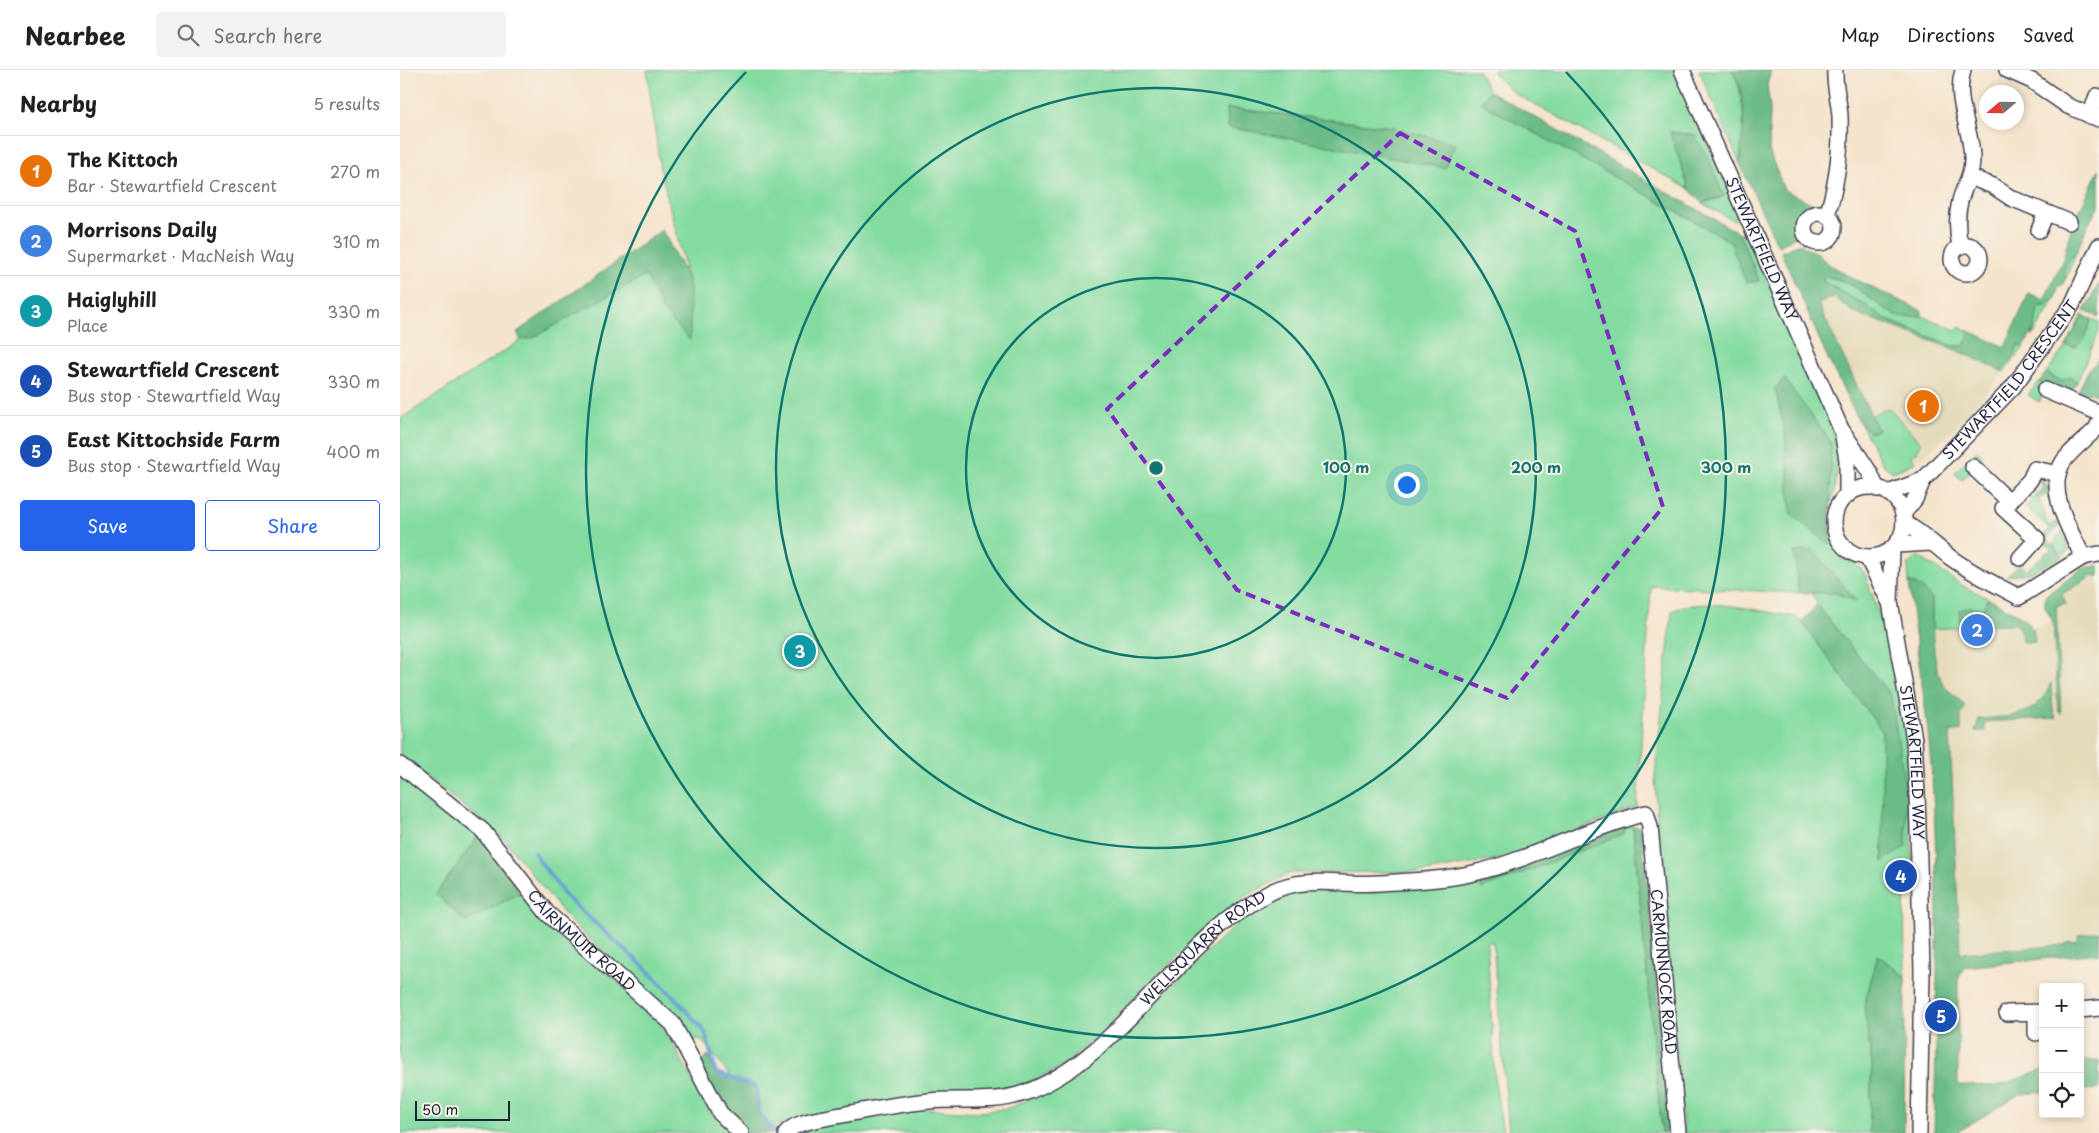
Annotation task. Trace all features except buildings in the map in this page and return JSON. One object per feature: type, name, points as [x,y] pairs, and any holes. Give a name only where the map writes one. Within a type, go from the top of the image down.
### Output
[{"type":"street","name":"STEWARTFIELD WAY","points":[[1682,70],[1842,429],[1882,491]]},
{"type":"street","points":[[1827,215],[1834,193],[1839,139],[1840,115],[1834,82],[1835,70]]},
{"type":"street","points":[[1960,246],[1956,224],[1960,200],[1970,177],[1972,158],[1960,96],[1963,70]]},
{"type":"street","points":[[2007,70],[2032,81],[2068,106],[2094,117],[2098,96]]},
{"type":"street","points":[[1970,177],[1993,186],[2011,198],[2069,222]]},
{"type":"street","points":[[2039,230],[2046,213]]},
{"type":"street","name":"STEWARTFIELD CRESCENT","points":[[1904,519],[1923,480],[2014,387],[2072,306],[2099,246]]},
{"type":"street","points":[[2045,390],[2099,413]]},
{"type":"street","points":[[2083,557],[2064,513],[2057,491],[2058,474],[2063,462],[2096,429],[2099,423]]},
{"type":"street","name":"STEWARTFIELD WAY","points":[[1842,429],[1847,460],[1846,496]]},
{"type":"street","points":[[1973,467],[2010,502]]},
{"type":"street","points":[[2020,558],[2037,539],[2003,508],[2030,480],[2035,469],[2058,474]]},
{"type":"street","name":"STEWARTFIELD CRESCENT","points":[[1882,491],[1923,480]]},
{"type":"street","points":[[1861,489],[1882,491],[1899,504],[1904,519],[1903,532],[1894,547],[1880,556],[1867,557],[1858,555],[1844,546],[1836,529],[1837,511],[1846,496],[1861,489]]},
{"type":"street","points":[[1904,519],[1919,530],[1931,543],[1985,579],[2019,597],[2083,557],[2099,554]]},
{"type":"street","points":[[1894,547],[1931,543]]},
{"type":"street","name":"STEWARTFIELD WAY","points":[[1894,547],[1890,602],[1914,739],[1922,970],[1919,1133]]},
{"type":"street","name":"STEWARTFIELD WAY","points":[[1867,557],[1890,602]]},
{"type":"street","name":"CAIRNMUIR ROAD","points":[[400,765],[483,831],[547,913],[627,981],[673,1024],[720,1113],[741,1133]]},
{"type":"street","name":"WELLSQUARRY ROAD","points":[[786,1133],[790,1129],[812,1121],[886,1106],[932,1101],[998,1100],[1024,1094],[1051,1081],[1097,1048],[1218,927],[1272,892],[1301,882],[1376,884],[1472,874],[1522,859],[1646,813]]},
{"type":"street","name":"CARMUNNOCK ROAD","points":[[1646,813],[1650,837],[1678,1133]]},
{"type":"street","points":[[2084,1010],[2099,1008]]},
{"type":"street","points":[[2007,1013],[2039,1012]]},
{"type":"street","points":[[2036,1033],[2039,1017]]},
{"type":"highlighted area","points":[[1400,133],[1575,231],[1663,507],[1507,698],[1237,590],[1107,409]]},
{"type":"shaded area","points":[[1834,297],[1853,312],[1961,352],[2004,372],[1950,433],[1916,462],[1880,435],[1818,304]]},
{"type":"shaded area","points":[[2093,576],[2099,576],[2099,931],[2087,932],[2078,941],[2068,942],[2064,945],[1960,953],[1950,732],[1961,731],[1963,702],[1944,686],[1941,680],[1932,629],[1965,627],[1965,621],[1979,620],[1979,624],[2015,624],[2035,642],[2033,628],[2053,622],[2058,710],[2060,713],[2056,606],[2062,594]]},
{"type":"green space","points":[[647,70],[1101,70],[1102,72],[1117,70],[1478,70],[1489,91],[1481,103],[1730,241],[1759,280],[1739,233],[1747,233],[1830,418],[1835,440],[1837,473],[1830,506],[1829,489],[1775,389],[1785,431],[1791,514],[1830,544],[1830,532],[1840,548],[1864,572],[1891,647],[1902,701],[1908,763],[1913,876],[1908,877],[1904,888],[1905,977],[1878,955],[1864,1006],[1872,1064],[1869,1133],[1684,1133],[1658,849],[1655,775],[1672,611],[1685,606],[1700,604],[1733,606],[1796,617],[1802,622],[1882,731],[1883,861],[1906,845],[1891,696],[1817,605],[1812,593],[1836,593],[1856,601],[1794,552],[1799,593],[1651,586],[1637,807],[1504,858],[1425,872],[1290,873],[1245,896],[1194,940],[1100,1034],[1063,1066],[1033,1081],[997,1093],[814,1116],[770,1128],[701,1039],[693,1040],[674,1017],[569,920],[502,837],[400,756],[400,419],[521,340],[532,338],[646,274],[663,311],[690,288],[660,168]],"holes":[[[1227,108],[1392,127],[1445,167],[1228,127]]]},
{"type":"green space","points":[[1493,70],[1674,70],[1738,210],[1734,221],[1702,203],[1723,197],[1695,135],[1670,132],[1689,189],[1514,93],[1495,75]]},
{"type":"green space","points":[[1699,70],[1732,70],[1737,81],[1743,116],[1740,164]]},
{"type":"green space","points":[[1732,70],[1771,70],[1767,85],[1770,107],[1769,151],[1784,190],[1813,204],[1798,214],[1795,237],[1778,246],[1740,164],[1744,114],[1739,83]]},
{"type":"green space","points":[[1489,91],[1739,233],[1759,281],[1746,283],[1730,241],[1481,103]]},
{"type":"green space","points":[[1227,108],[1392,127],[1455,144],[1445,168],[1228,127]]},
{"type":"green space","points":[[1670,132],[1695,135],[1709,160],[1724,196],[1702,203],[1689,189]]},
{"type":"green space","points":[[2099,169],[2099,205],[2086,229],[2075,256],[2070,257],[2063,272],[2066,278],[2062,285],[2058,286],[2056,298],[2046,306],[2038,307],[2035,327],[2024,347],[2018,345],[2011,361],[2001,371],[1961,352],[1853,312],[1834,297],[1818,304],[1878,430],[1870,433],[1859,421],[1829,361],[1781,252],[1800,243],[1807,249],[1818,253],[1834,268],[1848,276],[1922,311],[1922,316],[1902,317],[1883,308],[1854,286],[1833,278],[1822,278],[1824,282],[1887,320],[1954,346],[1964,346],[1971,332],[2005,347],[2029,293],[2044,300],[2063,259],[2071,229]]},
{"type":"green space","points":[[662,230],[687,277],[690,288],[690,340],[663,311],[646,275],[532,338],[521,340],[517,332]]},
{"type":"green space","points":[[2075,256],[2066,278],[2063,272],[2070,257]]},
{"type":"green space","points":[[1828,276],[1859,289],[1901,317],[1922,316],[1957,330],[1959,327],[1971,332],[1964,346],[1954,346],[1887,320],[1824,282],[1821,277]]},
{"type":"green space","points":[[2099,284],[2099,317],[2084,311]]},
{"type":"green space","points":[[2056,298],[2032,337],[2038,306],[2046,306]]},
{"type":"green space","points":[[2082,315],[2092,319],[2083,340],[2076,347],[2066,346]]},
{"type":"green space","points":[[2092,319],[2099,322],[2099,332],[2077,382],[2070,377],[2061,381],[2046,373],[2066,346],[2076,347],[2083,340]]},
{"type":"green space","points":[[2018,345],[2024,347],[2004,372],[2001,371],[2011,361]]},
{"type":"green space","points":[[2099,357],[2099,396],[2088,392],[2084,400],[2076,396],[2089,369],[2096,363]]},
{"type":"green space","points":[[2046,373],[2061,381],[2070,377],[2077,382],[2071,392],[2058,391],[2039,382]]},
{"type":"green space","points":[[1784,378],[1831,442],[1830,545],[1791,514],[1785,431],[1775,389]]},
{"type":"green space","points":[[2039,382],[2046,385],[2039,402],[2028,395]]},
{"type":"green space","points":[[1890,409],[1921,443],[1917,452],[1910,457],[1916,462],[1893,472],[1883,465],[1859,421],[1870,432],[1877,429],[1871,416],[1881,410]]},
{"type":"green space","points":[[1977,450],[1983,456],[1962,480],[1954,473]]},
{"type":"green space","points":[[2037,479],[2047,484],[2049,494],[2038,498],[2035,496],[2044,488]]},
{"type":"green space","points":[[2035,496],[2039,499],[2049,528],[2026,507]]},
{"type":"green space","points":[[2058,522],[2060,526],[2047,538],[2062,557],[2030,573],[2006,576],[2020,564],[2027,569],[2051,549],[2041,538],[2049,529],[2049,525]]},
{"type":"green space","points":[[2062,531],[2069,550],[2062,557],[2053,544]]},
{"type":"green space","points":[[1813,550],[1857,602],[1836,593],[1799,593],[1794,552]]},
{"type":"green space","points":[[1918,556],[1963,586],[1988,598],[1983,609],[1969,607],[1960,621],[1965,621],[1965,627],[1932,629],[1932,599],[1915,583],[1909,583],[1908,566]]},
{"type":"green space","points":[[2099,565],[2099,576],[2093,576],[2062,594],[2066,604],[2056,606],[2061,714],[2058,710],[2053,622],[2045,607],[2045,596],[2081,569]]},
{"type":"green space","points":[[1909,583],[1920,586],[1932,599],[1933,643],[1940,676],[1945,687],[1965,707],[1961,715],[1961,731],[1950,732],[1960,953],[2064,945],[2068,942],[2078,941],[2078,935],[2099,931],[2099,953],[1965,967],[1958,980],[1958,1085],[1997,1086],[2039,1071],[2039,1092],[2020,1094],[1956,1133],[1934,1133],[1937,888],[1929,742]]},
{"type":"green space","points":[[1988,598],[2027,621],[2031,629],[2033,628],[2035,642],[2022,642],[2020,628],[2015,624],[1979,625],[1978,620],[1960,621],[1959,610],[1969,607],[1983,609]]},
{"type":"green space","points":[[1817,605],[1891,696],[1907,798],[1906,846],[1883,862],[1882,731],[1802,622]]},
{"type":"green space","points":[[2051,683],[2053,710],[2056,718],[1985,722],[1985,731],[1975,731],[1979,719],[2012,716],[2031,709],[2039,703]]},
{"type":"green space","points":[[400,772],[481,833],[436,894],[466,921],[520,893],[541,915],[643,1004],[665,1030],[709,1110],[731,1133],[400,1133]]},
{"type":"green space","points":[[1633,826],[1662,1133],[1509,1133],[1493,942],[1487,942],[1495,1082],[1503,1133],[800,1133],[811,1127],[907,1108],[980,1112],[1009,1108],[1055,1087],[1099,1054],[1254,908],[1286,891],[1482,877],[1481,889],[1623,834],[1624,827]]},
{"type":"green space","points":[[1633,826],[1641,827],[1672,1133],[1662,1133]]},
{"type":"green space","points":[[1624,827],[1624,834],[1481,889],[1482,877]]},
{"type":"green space","points":[[481,833],[520,893],[466,922],[436,894]]},
{"type":"green space","points":[[1878,955],[1905,977],[1904,1133],[1869,1133],[1872,1064],[1864,1006]]},
{"type":"green space","points":[[708,1055],[716,1073],[756,1087],[759,1113],[777,1133],[741,1133],[695,1065]]},
{"type":"green space","points":[[2099,1060],[2099,1089],[2084,1090],[2084,1062]]},
{"type":"waterway","points":[[534,853],[566,897],[642,965],[678,1001],[705,1032],[716,1073],[756,1087],[759,1113],[773,1130]]},
{"type":"place","name":"The Kittoch","points":[[1923,406]]},
{"type":"place","name":"Morrisons Daily","points":[[1977,630]]},
{"type":"place","name":"Haiglyhill","points":[[800,651]]},
{"type":"place","name":"Stewartfield Crescent","points":[[1901,876]]},
{"type":"place","name":"East Kittochside Farm","points":[[1941,1016]]}]
